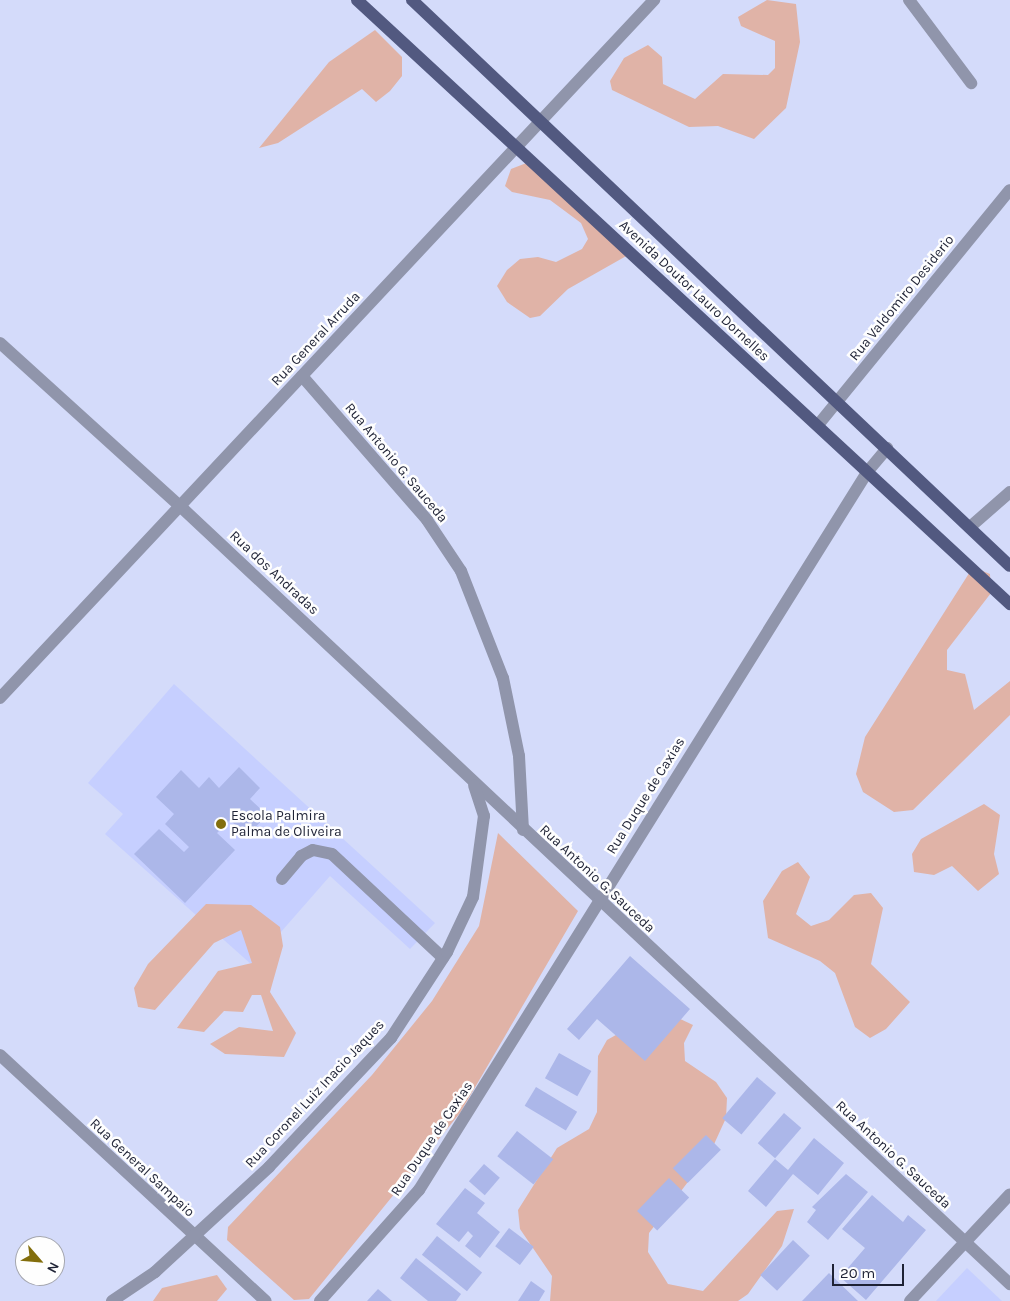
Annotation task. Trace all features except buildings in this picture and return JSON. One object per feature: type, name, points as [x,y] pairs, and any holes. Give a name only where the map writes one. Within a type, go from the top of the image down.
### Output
[{"type":"main road","name":"Avenida Doutor Lauro Dornelles","points":[[357,0],[1010,604]]},
{"type":"main road","name":"Avenida Doutor Lauro Dornelles","points":[[412,0],[835,403],[887,448],[1010,566]]},
{"type":"street","name":"Rua General Arruda","points":[[0,698],[654,0]]},
{"type":"street","points":[[910,0],[971,83]]},
{"type":"street","name":"Rua Valdomiro Desiderio","points":[[818,426],[1010,190]]},
{"type":"street","name":"Rua dos Andradas","points":[[0,343],[180,506],[470,776],[523,830]]},
{"type":"street","name":"Rua Antonio G. Sauceda","points":[[302,376],[427,520],[461,571],[503,678],[519,756],[523,830],[1010,1284]]},
{"type":"street","name":"Rua Duque de Caxias","points":[[320,1301],[419,1190],[525,1027],[598,901],[868,471],[887,448]]},
{"type":"street","points":[[970,528],[1010,492]]},
{"type":"street","name":"Rua Coronel Luiz Inacio Jaques","points":[[112,1301],[155,1272],[269,1167],[391,1038],[443,958],[473,896],[481,859],[484,816],[470,776]]},
{"type":"street","points":[[282,879],[301,856],[313,850],[332,854],[443,958]]},
{"type":"street","name":"Rua General Sampaio","points":[[0,1055],[193,1237],[266,1301]]},
{"type":"street","points":[[910,1301],[1010,1194]]},
{"type":"shaded area","points":[[767,0],[796,4],[800,42],[786,108],[754,139],[718,126],[689,127],[612,90],[610,81],[624,58],[648,45],[662,57],[663,84],[695,99],[723,74],[768,75],[775,68],[775,41],[741,26],[738,17]]},
{"type":"shaded area","points":[[375,30],[402,57],[402,76],[390,91],[376,102],[362,89],[278,143],[259,148],[329,62]]},
{"type":"shaded area","points":[[529,162],[628,255],[568,289],[540,316],[530,318],[507,302],[497,286],[507,270],[520,259],[538,257],[556,262],[582,249],[588,239],[581,223],[550,200],[512,192],[505,186],[511,169]]},
{"type":"shaded area","points":[[973,567],[990,574],[991,593],[947,650],[947,670],[965,674],[974,710],[1010,681],[1010,715],[913,810],[894,812],[863,792],[856,774],[865,737]]},
{"type":"shaded area","name":"Escola Palmira Palma de Oliveira","points":[[174,684],[435,923],[410,949],[330,876],[252,965],[105,834],[123,814],[88,783]]},
{"type":"shaded area","points":[[984,804],[1000,815],[994,854],[999,874],[978,891],[952,866],[934,875],[914,872],[912,854],[921,839]]},
{"type":"shaded area","points":[[498,833],[578,911],[460,1113],[309,1299],[294,1300],[227,1240],[228,1227],[372,1075],[432,1001],[479,926]]},
{"type":"shaded area","points":[[798,862],[810,877],[796,914],[811,926],[829,920],[854,895],[871,893],[883,908],[871,964],[910,1002],[886,1029],[870,1038],[855,1027],[835,973],[820,961],[768,938],[763,901],[782,871]]},
{"type":"shaded area","points":[[206,904],[251,905],[280,927],[283,946],[270,992],[296,1033],[284,1057],[225,1054],[210,1044],[239,1027],[273,1031],[261,995],[252,995],[243,1012],[224,1011],[204,1032],[177,1028],[218,971],[252,963],[241,930],[214,943],[155,1010],[138,1007],[134,988],[148,964]]},
{"type":"shaded area","points":[[676,1017],[693,1025],[684,1043],[685,1061],[716,1082],[727,1098],[726,1118],[710,1153],[649,1233],[648,1252],[668,1284],[703,1291],[777,1211],[794,1209],[782,1246],[748,1294],[738,1301],[550,1301],[552,1276],[520,1229],[518,1210],[557,1148],[589,1129],[597,1112],[598,1056],[607,1040],[639,1022]]},
{"type":"shaded area","points":[[967,1268],[1002,1301],[936,1301]]},
{"type":"shaded area","points":[[217,1275],[227,1289],[217,1301],[153,1301],[162,1288]]},
{"type":"place","name":"Escola Palmira Palma de Oliveira","points":[[221,824]]}]
